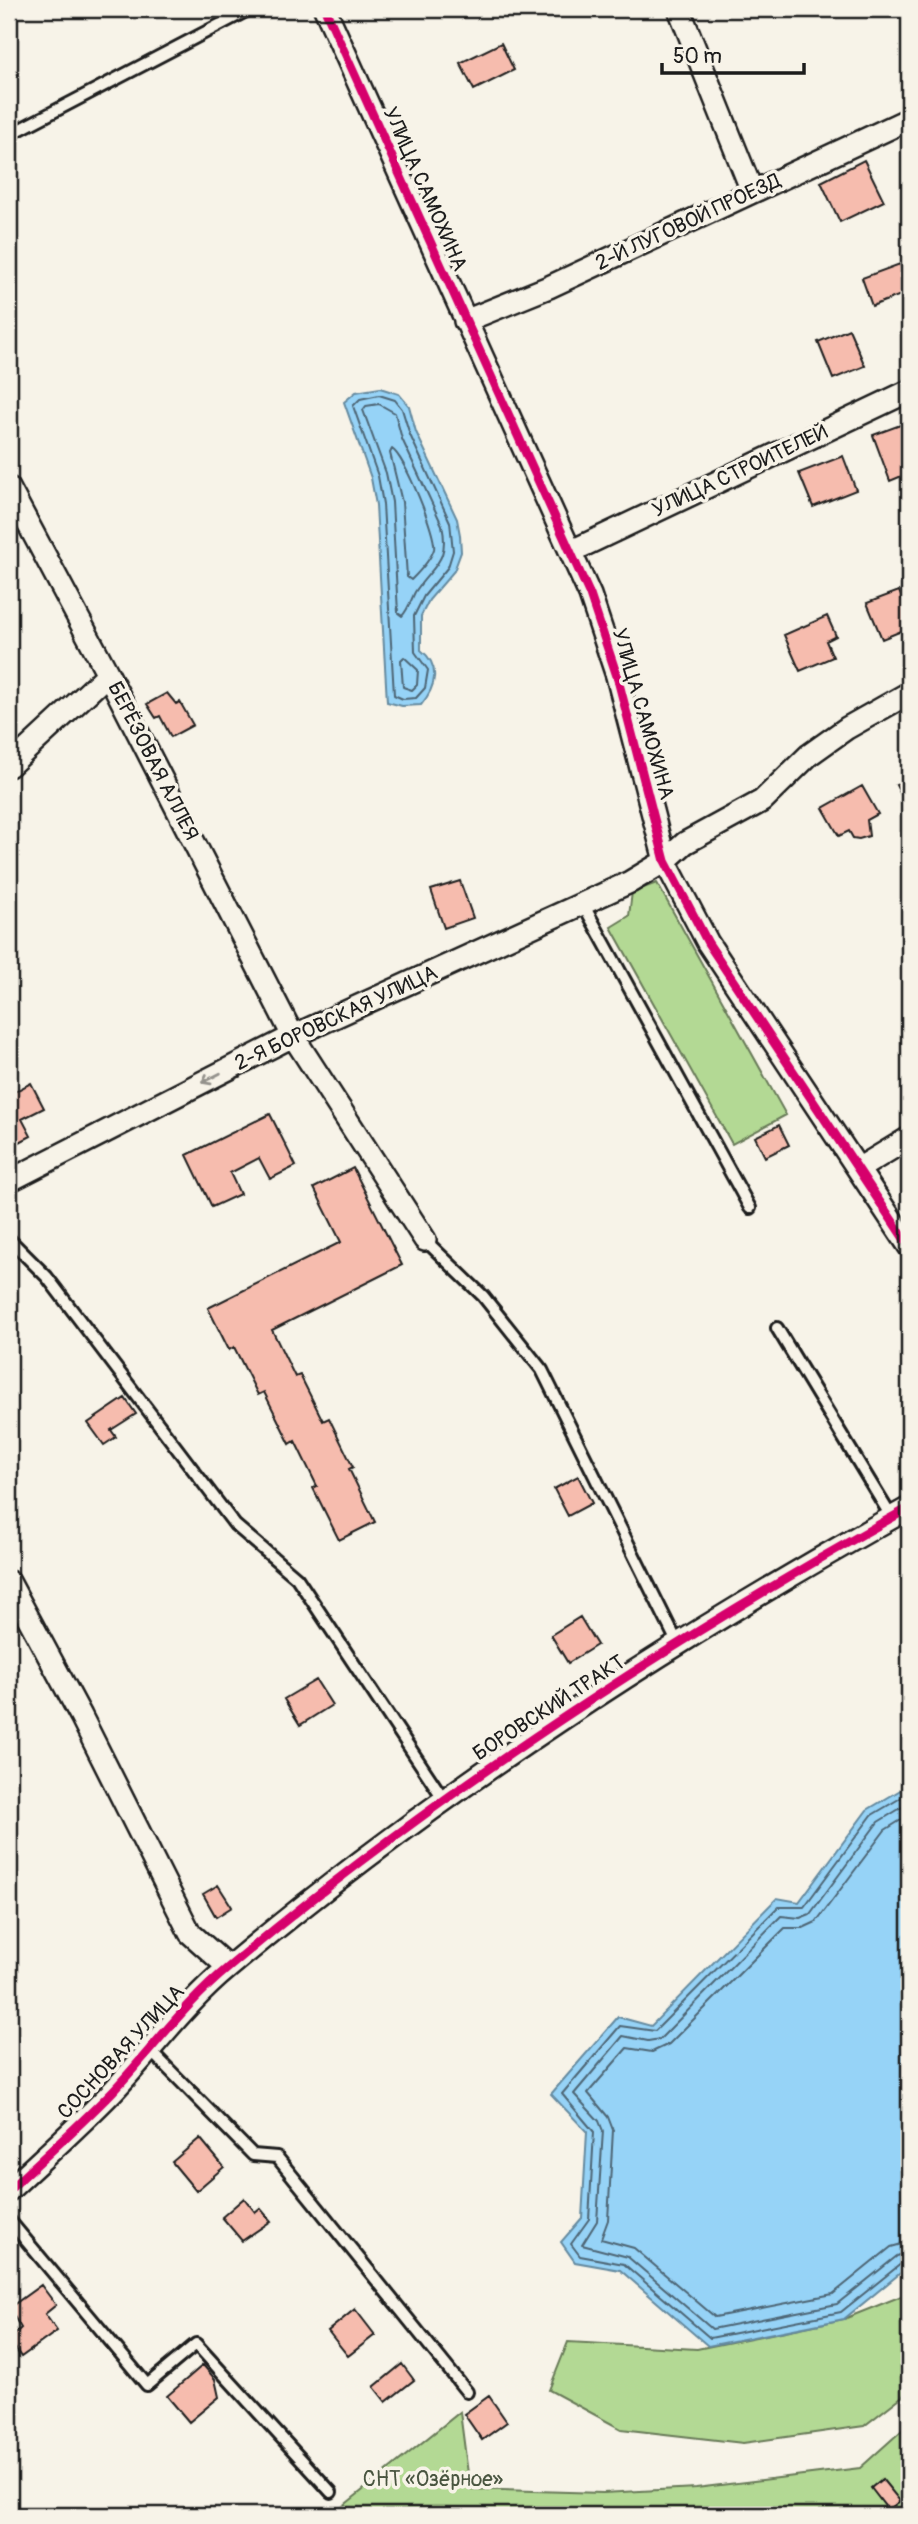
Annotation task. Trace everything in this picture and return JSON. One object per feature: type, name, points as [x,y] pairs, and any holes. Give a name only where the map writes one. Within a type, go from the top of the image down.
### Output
[{"type":"street","name":"УЛИЦА САМОХИНА","points":[[325,9],[572,551],[617,676],[665,861],[708,943],[909,1246]]},
{"type":"street","points":[[679,9],[752,191]]},
{"type":"street","name":"2-Й ЛУГОВОЙ ПРОЕЗД","points":[[465,321],[549,287],[909,119]]},
{"type":"street","name":"УЛИЦА СТРОИТЕЛЕЙ","points":[[572,551],[909,391]]},
{"type":"street","name":"БЕРЁЗОВАЯ АЛЛЕЯ","points":[[9,488],[108,674],[293,1036],[425,1240]]},
{"type":"street","points":[[9,766],[108,674]]},
{"type":"street","name":"2-Я БОРОВСКАЯ УЛИЦА","points":[[9,1181],[293,1036],[630,882],[665,861],[685,843],[762,801],[809,755],[847,728],[909,693]]},
{"type":"street","points":[[858,1169],[909,1138]]},
{"type":"street","name":"БОРОВСКИЙ ТРАКТ","points":[[228,1967],[443,1798],[678,1644],[901,1513]]},
{"type":"street","points":[[9,1582],[82,1716],[190,1933],[228,1967]]},
{"type":"street","name":"СОСНОВАЯ УЛИЦА","points":[[9,2190],[113,2091],[183,2008],[228,1967]]},
{"type":"lane","points":[[9,135],[250,9]]},
{"type":"lane","points":[[583,904],[750,1208]]},
{"type":"lane","points":[[9,1239],[47,1278],[235,1525],[297,1578],[443,1798]]},
{"type":"lane","points":[[425,1240],[484,1296],[542,1370],[678,1644]]},
{"type":"lane","points":[[777,1328],[901,1513]]},
{"type":"lane","points":[[149,2049],[253,2155],[277,2157],[467,2392]]},
{"type":"lane","points":[[9,2220],[147,2385],[196,2344],[331,2492]]},
{"type":"green space","points":[[657,883],[786,1115],[732,1144],[611,927],[629,916],[632,892]]},
{"type":"green space","points":[[909,2293],[909,2391],[864,2426],[743,2443],[621,2429],[549,2390],[568,2342],[697,2349],[844,2319]]},
{"type":"green space","name":"СНТ «Озёрное»","points":[[460,2412],[470,2489],[603,2493],[696,2488],[860,2468],[909,2424],[909,2515],[332,2515]]},
{"type":"water","points":[[380,388],[399,394],[409,406],[416,432],[457,519],[460,535],[461,552],[454,571],[429,600],[421,616],[421,650],[432,663],[434,677],[430,691],[421,705],[402,706],[387,702],[376,505],[371,478],[344,402],[356,392]]},
{"type":"water","points":[[909,1785],[909,2266],[844,2319],[708,2346],[620,2270],[575,2262],[561,2242],[582,2218],[587,2132],[551,2094],[618,2017],[651,2026],[777,1898],[799,1902],[867,1810]]},
{"type":"building","points":[[501,43],[514,70],[474,90],[460,63]]},
{"type":"building","points":[[864,160],[884,201],[840,222],[821,182]]},
{"type":"building","points":[[900,264],[909,292],[872,306],[862,278]]},
{"type":"building","points":[[849,329],[865,366],[833,379],[818,342]]},
{"type":"building","points":[[903,424],[909,440],[909,473],[890,481],[873,435]]},
{"type":"building","points":[[843,456],[856,490],[813,507],[799,473]]},
{"type":"building","points":[[899,591],[909,616],[909,628],[882,639],[867,603]]},
{"type":"building","points":[[827,616],[836,636],[826,641],[833,657],[800,671],[784,635]]},
{"type":"building","points":[[167,693],[176,704],[180,702],[193,725],[171,737],[160,716],[156,718],[147,704]]},
{"type":"building","points":[[909,779],[909,811],[896,785]]},
{"type":"building","points":[[862,786],[878,814],[867,820],[869,836],[853,838],[849,831],[839,836],[823,808]]},
{"type":"building","points":[[460,881],[473,918],[444,928],[431,890]]},
{"type":"building","points":[[31,1083],[44,1108],[22,1119],[31,1136],[14,1145],[9,1134],[9,1084],[14,1092]]},
{"type":"building","points":[[270,1114],[296,1166],[270,1179],[259,1158],[230,1173],[240,1194],[212,1207],[187,1155]]},
{"type":"building","points":[[779,1125],[789,1145],[765,1157],[755,1137]]},
{"type":"building","points":[[353,1168],[402,1265],[272,1330],[295,1377],[300,1375],[323,1421],[329,1418],[353,1467],[349,1469],[375,1522],[339,1540],[313,1488],[317,1486],[295,1441],[290,1444],[264,1392],[258,1395],[234,1347],[229,1350],[208,1308],[341,1242],[314,1188]]},
{"type":"building","points":[[125,1398],[136,1414],[111,1430],[116,1437],[104,1445],[88,1423]]},
{"type":"building","points":[[578,1476],[592,1503],[568,1516],[554,1489]]},
{"type":"building","points":[[580,1617],[597,1645],[568,1663],[551,1635]]},
{"type":"building","points":[[316,1680],[332,1705],[300,1725],[284,1699]]},
{"type":"building","points":[[218,1885],[232,1907],[216,1917],[203,1894]]},
{"type":"building","points":[[200,2138],[224,2167],[196,2191],[172,2162]]},
{"type":"building","points":[[244,2198],[255,2212],[260,2208],[271,2221],[242,2241],[222,2217]]},
{"type":"building","points":[[41,2285],[56,2305],[45,2314],[57,2331],[21,2357],[9,2339],[21,2328],[9,2308]]},
{"type":"building","points":[[355,2309],[375,2335],[348,2356],[328,2331]]},
{"type":"building","points":[[402,2364],[414,2380],[386,2402],[374,2387]]},
{"type":"building","points":[[203,2365],[215,2379],[219,2397],[189,2422],[167,2396]]},
{"type":"building","points":[[489,2396],[507,2422],[482,2440],[464,2414]]},
{"type":"building","points":[[882,2479],[900,2501],[888,2510],[871,2488]]},
{"type":"cycle path","points":[[325,9],[590,595],[617,676],[665,861],[708,943],[909,1246]]},
{"type":"cycle path","points":[[9,2190],[112,2092],[213,1981],[308,1902],[473,1779],[558,1721],[731,1611],[909,1508]]}]
